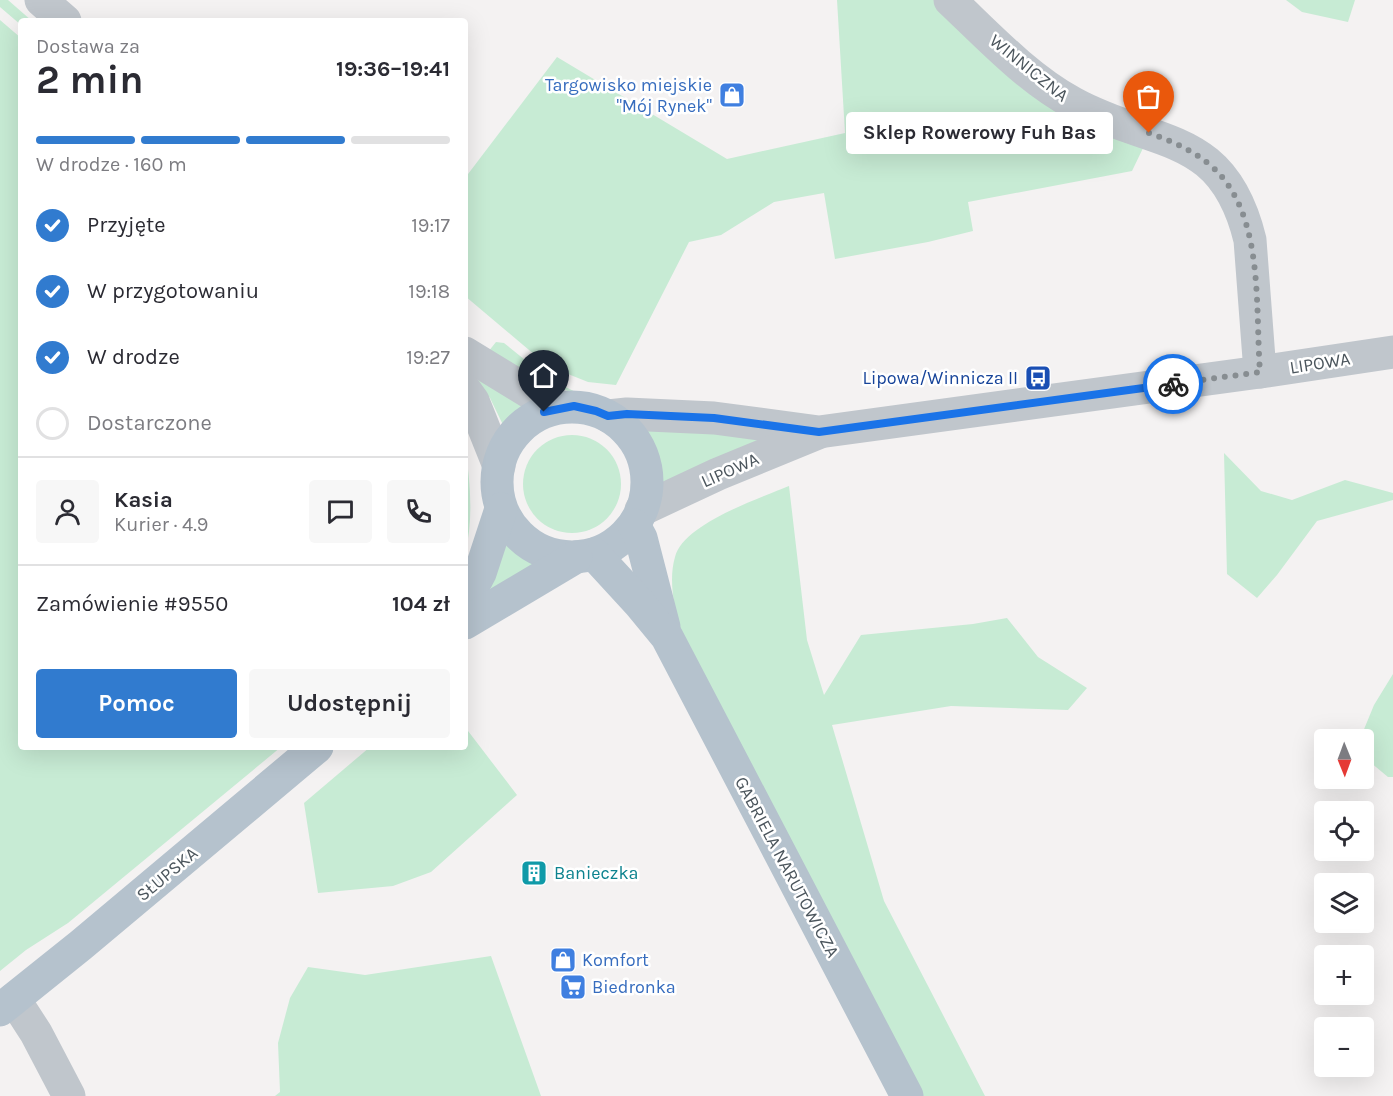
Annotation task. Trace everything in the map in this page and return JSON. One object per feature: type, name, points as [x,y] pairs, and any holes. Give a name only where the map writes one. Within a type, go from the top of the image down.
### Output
[{"type":"main road","points":[[468,621],[585,555],[615,543],[638,518],[647,491],[647,475],[642,454],[632,436],[608,416],[574,406],[544,412],[531,419],[514,434],[504,448],[499,466],[498,494],[501,509],[518,533],[536,547],[554,555],[585,555]]},
{"type":"main road","points":[[468,596],[480,573],[501,509]]},
{"type":"main road","name":"GABRIELA NARUTOWICZA","points":[[638,518],[641,538],[667,637]]},
{"type":"main road","name":"GABRIELA NARUTOWICZA","points":[[585,555],[639,603],[667,637],[907,1096]]},
{"type":"main road","name":"SŁUPSKA","points":[[7,1004],[313,750]]},
{"type":"street","points":[[41,0],[62,18]]},
{"type":"street","name":"WINNICZNA","points":[[950,0],[1039,80],[1072,103],[1112,121],[1181,145],[1210,165],[1221,176],[1237,199],[1250,240],[1260,372]]},
{"type":"street","name":"LIPOWA","points":[[638,518],[718,474],[819,432],[1393,352]]},
{"type":"street","points":[[468,355],[542,400],[562,408]]},
{"type":"street","points":[[468,394],[473,401],[499,466]]},
{"type":"street","name":"LIPOWA","points":[[608,416],[627,414],[714,418],[819,432]]},
{"type":"street","name":"SŁUPSKA","points":[[7,1004],[36,1033],[69,1096]]},
{"type":"green space","points":[[0,0],[8,0],[29,18],[18,18],[18,22],[0,7]]},
{"type":"green space","points":[[837,0],[935,0],[1145,144],[1132,171],[968,202],[973,231],[928,242],[835,259],[824,193],[774,202],[721,235],[689,242],[616,385],[588,382],[548,366],[468,299],[468,174],[557,57],[727,159],[845,133]]},
{"type":"green space","points":[[1286,0],[1355,0],[1348,22],[1302,12]]},
{"type":"green space","points":[[0,20],[18,35],[18,750],[277,750],[68,923],[26,950],[0,971]]},
{"type":"green space","points":[[496,342],[504,343],[545,376],[581,395],[533,377],[488,352]]},
{"type":"green space","points":[[468,374],[527,410],[504,427],[490,398]]},
{"type":"green space","points":[[643,430],[769,436],[662,484],[653,450]]},
{"type":"green space","points":[[572,435],[591,439],[607,449],[617,465],[621,484],[617,503],[607,519],[591,529],[572,533],[553,529],[537,519],[527,503],[523,484],[527,465],[537,449],[553,439]]},
{"type":"green space","points":[[1224,453],[1261,491],[1292,500],[1345,480],[1393,493],[1393,500],[1317,521],[1257,598],[1227,574]]},
{"type":"green space","points":[[468,470],[470,486],[468,540]]},
{"type":"green space","points":[[789,486],[807,640],[824,695],[861,635],[973,624],[1007,618],[1038,657],[1087,688],[1068,710],[951,706],[832,725],[884,901],[985,1096],[923,1096],[679,631],[672,575],[675,557],[681,545],[707,523],[742,505]]},
{"type":"green space","points":[[507,542],[528,560],[538,565],[492,591],[489,586]]},
{"type":"green space","points":[[1393,674],[1393,777],[1388,777],[1374,765],[1374,729],[1364,729],[1374,705]]},
{"type":"green space","points":[[468,731],[517,795],[431,872],[393,886],[318,893],[304,803],[366,750],[468,750]]},
{"type":"green space","points":[[491,956],[541,1096],[275,1096],[280,1092],[278,1043],[290,998],[308,967],[365,975]]},
{"type":"way so far","points":[[1149,133],[1181,145],[1197,155],[1210,165],[1230,187],[1245,219],[1253,263],[1260,372],[1173,384]]},
{"type":"place","name":"Targowisko miejskie \"Mój Rynek\"","points":[[732,95]]},
{"type":"place","name":"Sklep Rowerowy Fuh Bas","points":[[1149,133]]},
{"type":"place","name":"Lipowa/Winnicza II","points":[[1038,378]]},
{"type":"place","name":"Banieczka","points":[[534,873]]},
{"type":"place","name":"Komfort","points":[[563,960]]},
{"type":"place","name":"Biedronka","points":[[573,987]]},
{"type":"route","points":[[544,412],[574,406],[608,416],[627,414],[714,418],[819,432],[1173,384]]}]
